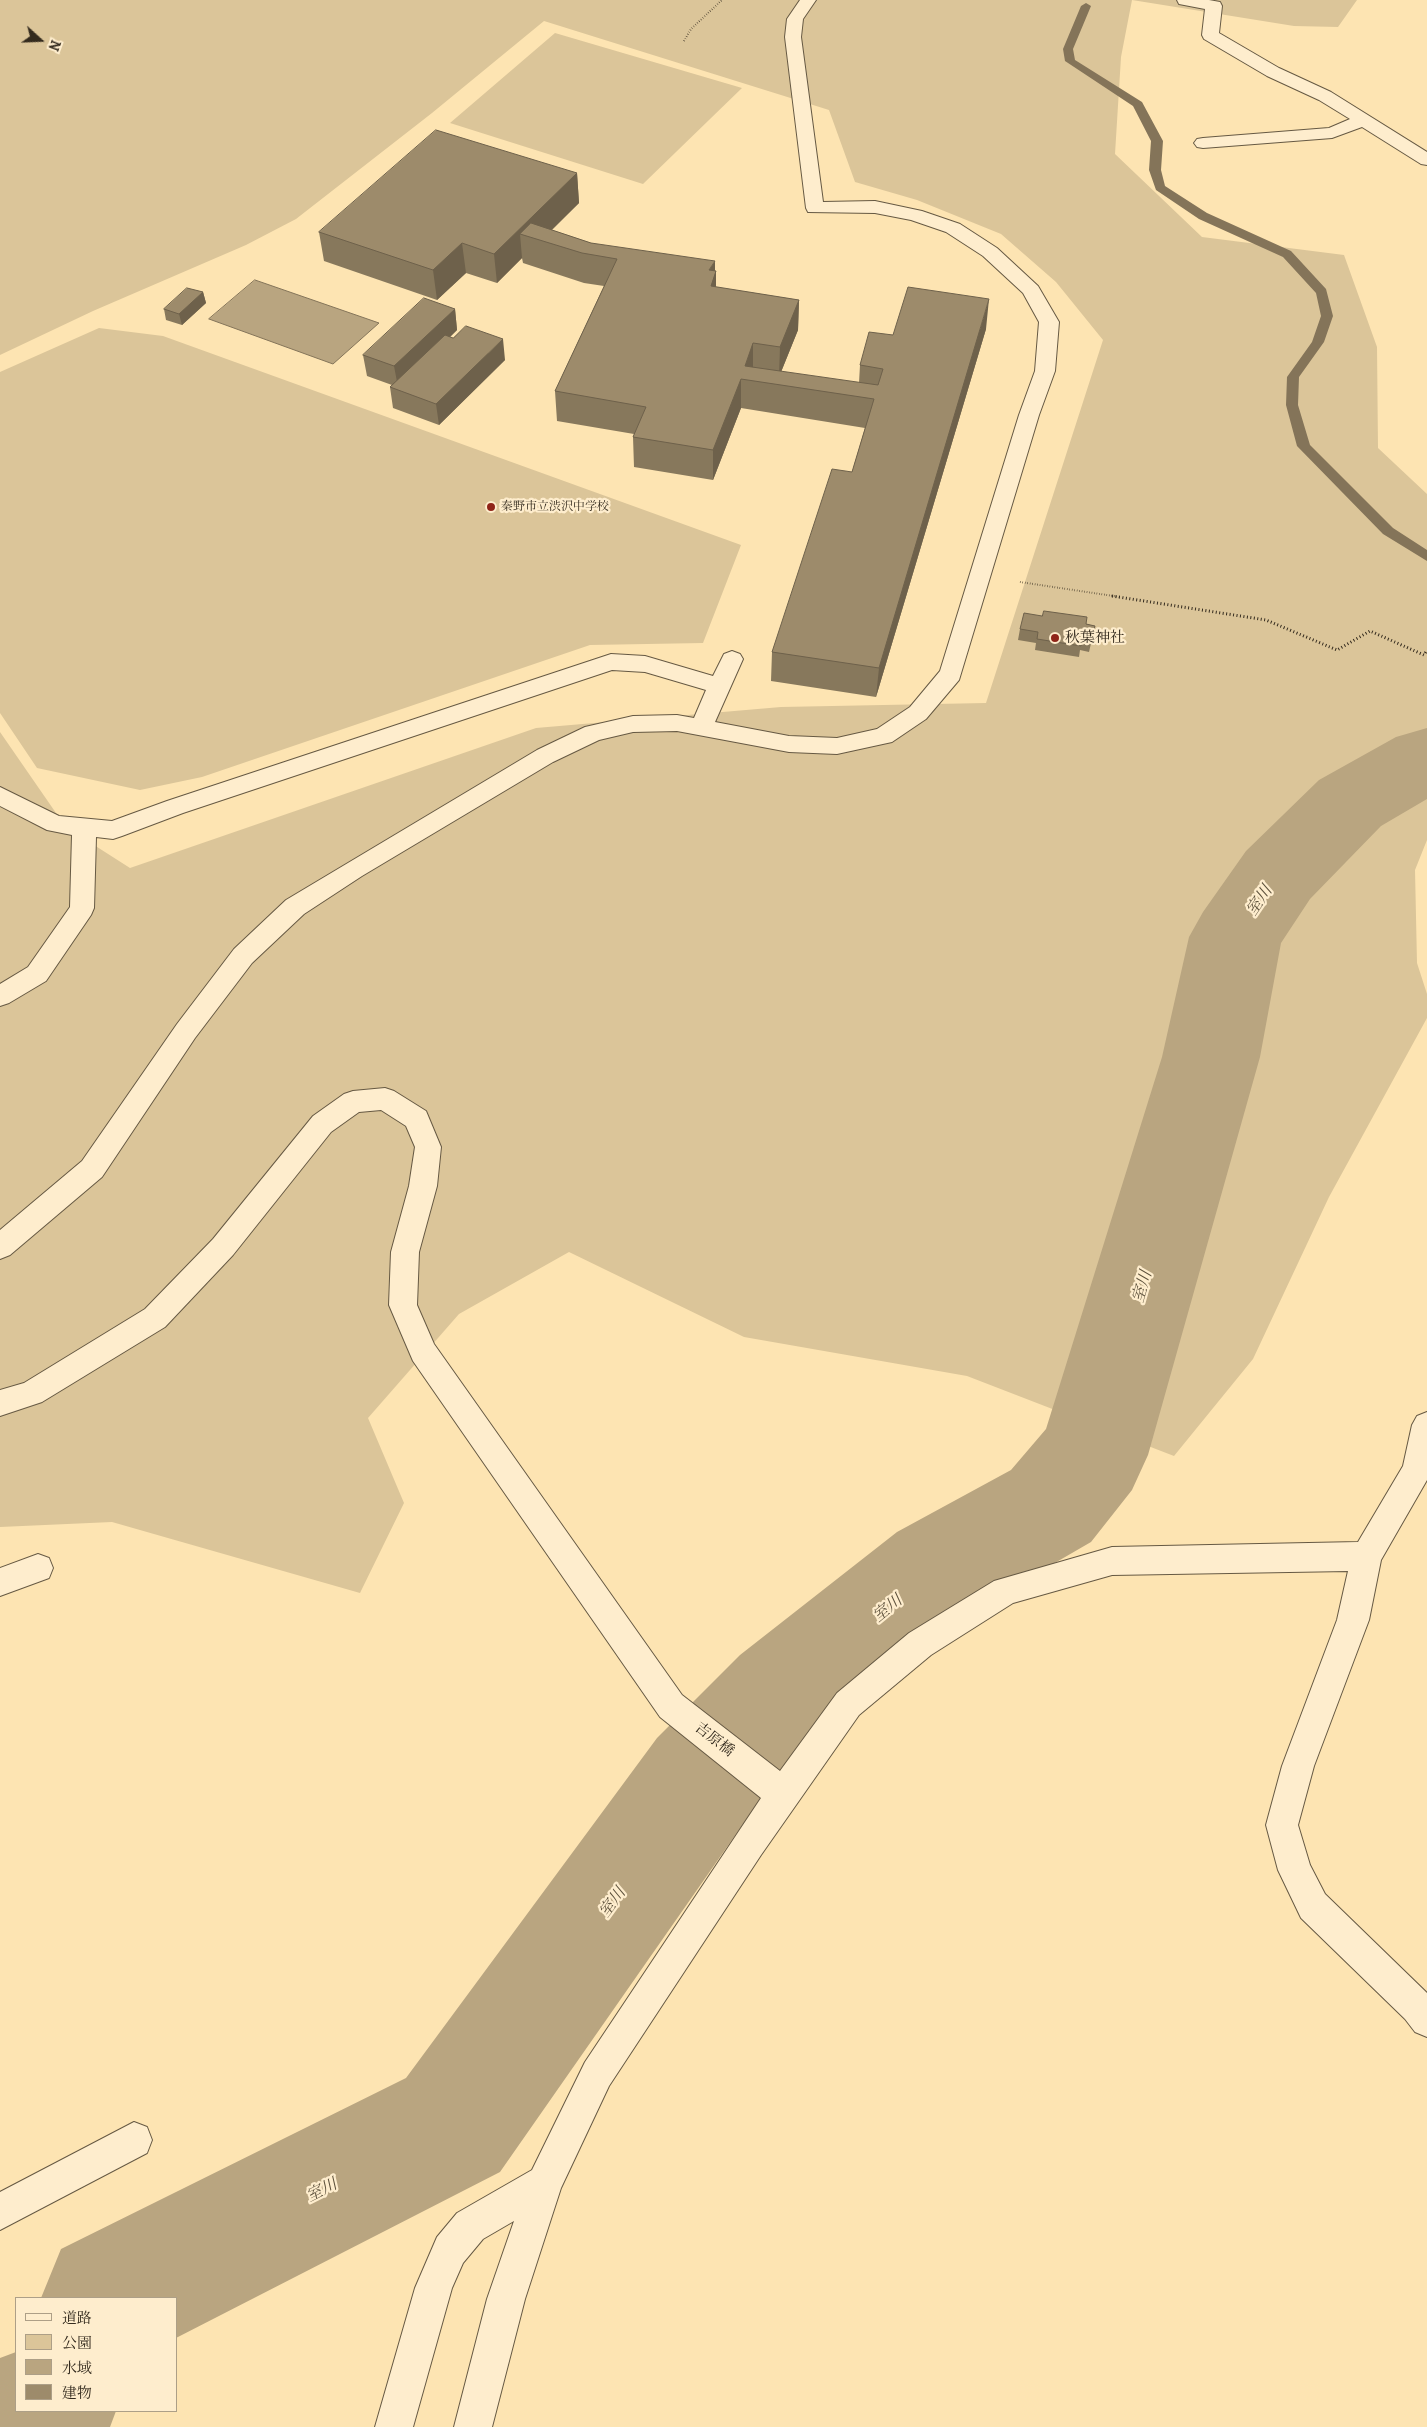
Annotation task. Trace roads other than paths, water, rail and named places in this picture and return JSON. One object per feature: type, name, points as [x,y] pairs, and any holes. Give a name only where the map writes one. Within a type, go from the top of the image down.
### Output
[{"type":"street","points":[[0,1247],[92,1169],[186,1031],[243,956],[295,907],[352,870],[546,756],[592,733],[633,724],[677,723],[789,744],[837,746],[884,736],[918,713],[950,674],[1044,371],[1049,322],[1031,290],[990,252],[953,228],[915,215],[875,207],[815,208],[793,37],[795,19],[808,0]]},
{"type":"street","points":[[1185,0],[1214,6],[1210,35],[1273,72],[1326,96],[1427,160]]},
{"type":"street","points":[[1203,144],[1332,133],[1364,120]]},
{"type":"street","points":[[701,727],[732,659]]},
{"type":"street","points":[[0,796],[55,824],[113,830],[175,807],[610,662],[645,664],[720,686]]},
{"type":"street","points":[[0,996],[37,974],[82,908],[84,826]]},
{"type":"street","name":"吉原橋","points":[[0,1403],[32,1393],[155,1318],[223,1247],[322,1124],[353,1102],[385,1100],[417,1119],[428,1147],[423,1186],[405,1252],[403,1305],[423,1352],[671,1706],[783,1794]]},
{"type":"street","points":[[1427,1425],[1417,1470],[1366,1556],[1353,1620],[1298,1766],[1282,1825],[1295,1870],[1313,1906],[1417,2007],[1427,2020]]},
{"type":"street","points":[[473,2427],[506,2299],[545,2183],[597,2074],[783,1794],[848,1704],[920,1644],[1005,1591],[1112,1560],[1366,1556]]},
{"type":"street","points":[[0,1582],[38,1568]]},
{"type":"street","points":[[0,2212],[134,2140]]},
{"type":"street","points":[[394,2427],[434,2288],[450,2250],[470,2226],[545,2183]]},
{"type":"water","points":[[255,280],[379,323],[333,364],[209,319]]},
{"type":"waterway","points":[[1086,6],[1068,49],[1070,61],[1138,104],[1157,141],[1155,170],[1160,188],[1203,216],[1287,254],[1322,292],[1327,316],[1318,342],[1293,377],[1292,405],[1304,446],[1388,531],[1427,556]]},
{"type":"waterway","name":"室川","points":[[112,2297],[453,2125],[700,1781],[782,1696],[937,1570],[1051,1506],[1093,1455],[1211,1057],[1236,937],[1278,875],[1350,803],[1427,759]]},
{"type":"waterway","name":"室川","points":[[36,2427],[44,2412]]},
{"type":"place","name":"秦野市立渋沢中学校","points":[[491,507]]},
{"type":"place","name":"秋葉神社","points":[[1055,638]]}]
